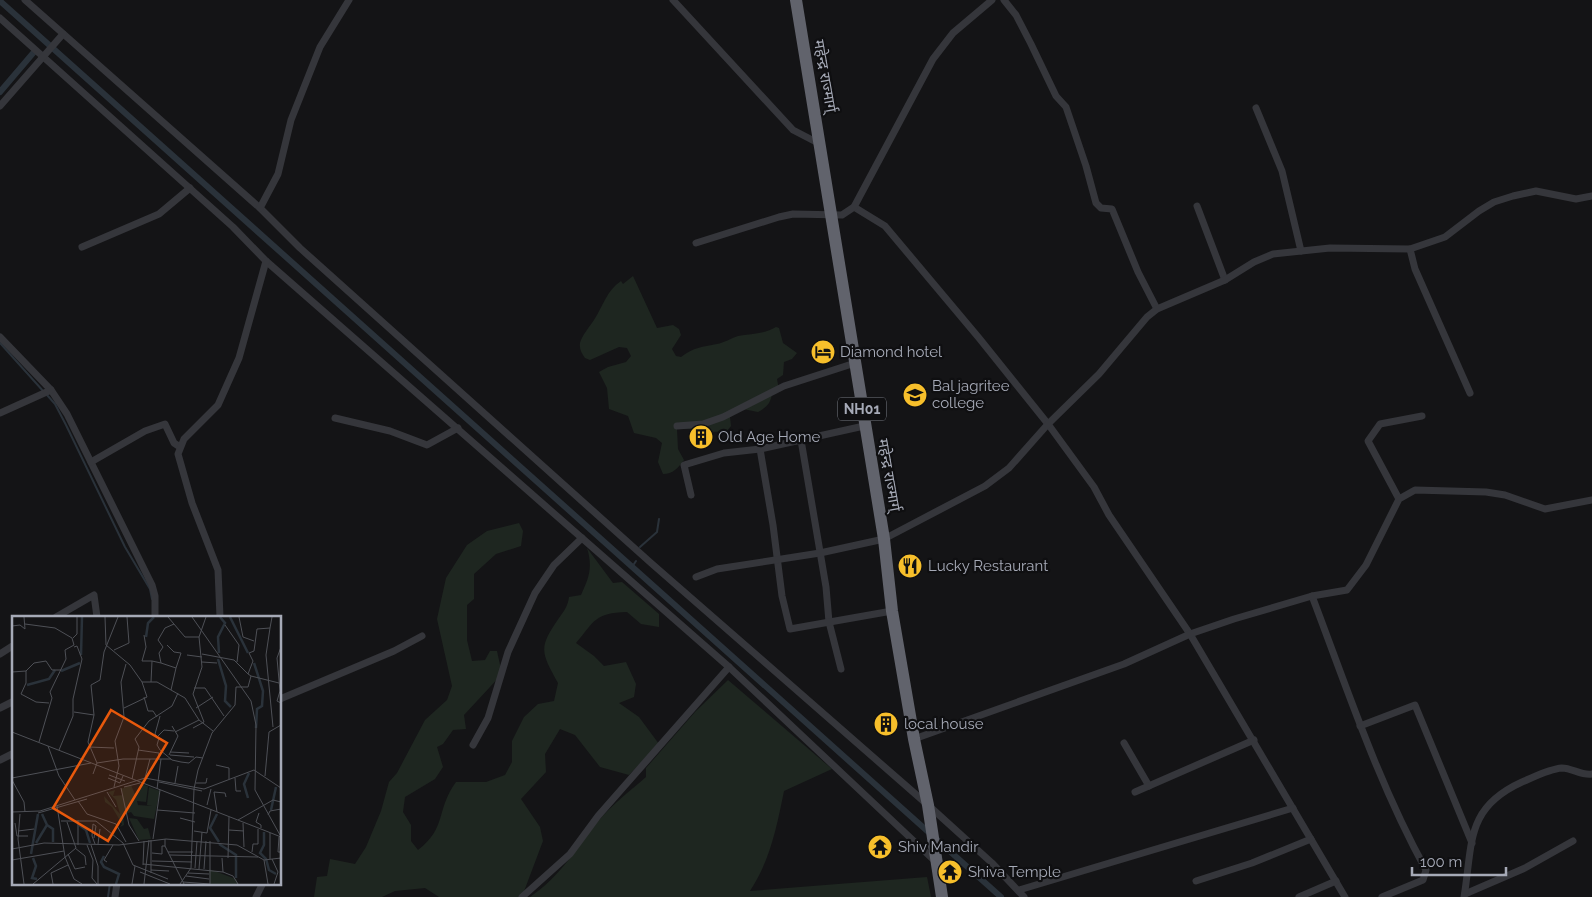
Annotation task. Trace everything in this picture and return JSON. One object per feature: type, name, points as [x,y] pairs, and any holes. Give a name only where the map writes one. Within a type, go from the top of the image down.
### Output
[{"type":"highway","name":"महेन्द्र राज्मार्ग्","points":[[796,0],[833,215],[864,426],[884,539],[892,611],[914,739],[929,811],[942,897]]},
{"type":"street","points":[[24,0],[61,36],[260,208],[300,248],[929,811],[1020,890],[1024,897]]},
{"type":"street","points":[[260,208],[278,174],[291,120],[320,47],[349,0]]},
{"type":"street","points":[[673,0],[793,130],[820,144]]},
{"type":"street","points":[[696,243],[779,217],[793,214],[842,215],[854,207],[933,59],[953,33],[992,0]]},
{"type":"street","points":[[1004,0],[1016,15],[1056,96],[1066,107],[1096,202],[1101,208],[1112,209],[1138,272],[1157,309]]},
{"type":"street","points":[[0,18],[190,188],[266,261],[729,667],[936,858]]},
{"type":"street","points":[[0,106],[61,36]]},
{"type":"street","points":[[1256,108],[1282,171],[1301,251]]},
{"type":"street","points":[[82,247],[159,214],[190,188]]},
{"type":"street","points":[[696,577],[717,569],[820,553],[884,539],[986,486],[1009,468],[1048,424],[1099,374],[1146,317],[1157,309],[1225,280],[1254,262],[1273,254],[1330,248],[1369,250],[1410,249],[1445,237],[1478,211],[1494,202],[1513,196],[1536,191],[1576,199],[1592,196]]},
{"type":"street","points":[[1197,206],[1225,280]]},
{"type":"street","points":[[854,207],[885,226],[1048,424],[1094,487],[1109,515],[1190,634],[1345,897]]},
{"type":"street","points":[[1410,249],[1415,269],[1470,393]]},
{"type":"street","points":[[220,616],[218,570],[192,503],[178,454],[184,439],[218,405],[239,358],[266,261]]},
{"type":"street","points":[[0,337],[51,390],[67,414],[152,585],[155,596],[155,616]]},
{"type":"street","points":[[677,426],[703,424],[723,417],[784,386],[855,362]]},
{"type":"street","points":[[0,413],[51,390]]},
{"type":"street","points":[[1399,499],[1368,441],[1380,424],[1422,416]]},
{"type":"street","points":[[335,418],[390,431],[427,445],[458,428]]},
{"type":"street","points":[[91,462],[145,431],[165,424],[174,442],[180,447]]},
{"type":"street","points":[[690,495],[684,465],[724,453],[760,449],[864,426]]},
{"type":"street","points":[[800,440],[826,587],[829,622],[841,669]]},
{"type":"street","points":[[760,449],[782,596],[790,629],[892,611]]},
{"type":"street","points":[[914,739],[1124,664],[1190,634],[1312,596],[1347,590],[1366,565],[1399,499],[1415,490],[1486,492],[1545,509],[1592,500]]},
{"type":"street","points":[[473,745],[488,718],[508,652],[534,593],[554,565],[582,538]]},
{"type":"street","points":[[58,616],[94,595],[97,616]]},
{"type":"street","points":[[1312,596],[1360,726],[1399,821],[1426,870],[1423,880],[1382,897]]},
{"type":"street","points":[[281,699],[422,636]]},
{"type":"street","points":[[0,654],[12,646]]},
{"type":"street","points":[[522,897],[570,854],[598,816],[729,667]]},
{"type":"street","points":[[0,708],[12,702]]},
{"type":"street","points":[[1360,726],[1415,705],[1472,844]]},
{"type":"street","points":[[1135,792],[1254,740]]},
{"type":"street","points":[[1124,743],[1149,786]]},
{"type":"street","points":[[0,760],[12,754]]},
{"type":"street","points":[[1464,896],[1472,844],[1477,824],[1486,806],[1509,788],[1535,776],[1563,768],[1592,774]]},
{"type":"street","points":[[1020,890],[1173,843],[1233,828],[1293,808]]},
{"type":"street","points":[[1196,881],[1252,863],[1311,839]]},
{"type":"street","points":[[1464,896],[1525,868],[1573,841]]},
{"type":"street","points":[[1299,897],[1336,881]]},
{"type":"street","points":[[115,897],[117,884]]},
{"type":"street","points":[[256,897],[262,884]]},
{"type":"shaded area","points":[[633,276],[657,328],[673,325],[679,329],[681,335],[672,349],[676,356],[681,357],[698,348],[776,327],[779,328],[783,343],[797,353],[792,359],[784,362],[783,375],[777,379],[779,390],[772,393],[770,402],[758,412],[743,409],[730,417],[731,426],[727,431],[712,432],[692,425],[691,427],[694,429],[677,429],[678,449],[684,460],[680,466],[667,474],[663,474],[658,462],[662,443],[656,438],[634,433],[628,416],[609,409],[607,388],[599,372],[608,367],[626,362],[631,356],[627,348],[619,347],[590,360],[585,358],[580,347],[582,337],[612,289],[621,281],[623,284]]},
{"type":"shaded area","points":[[519,523],[523,531],[521,546],[496,554],[474,574],[474,599],[467,605],[467,640],[472,661],[485,660],[490,651],[497,651],[502,674],[464,715],[466,729],[453,730],[443,744],[437,747],[443,767],[435,779],[405,797],[403,812],[411,825],[411,841],[418,850],[427,842],[437,826],[446,801],[456,782],[486,782],[505,775],[512,762],[512,741],[524,717],[538,704],[554,701],[558,683],[545,657],[545,644],[552,628],[566,608],[569,597],[581,595],[584,589],[590,567],[587,548],[613,583],[622,582],[659,614],[659,627],[641,624],[627,612],[601,616],[576,643],[604,666],[626,662],[636,684],[634,697],[619,703],[639,717],[659,744],[629,775],[600,767],[575,735],[560,729],[545,754],[546,772],[521,799],[540,827],[543,841],[523,894],[518,897],[439,897],[425,888],[395,891],[382,897],[314,897],[317,877],[327,876],[330,859],[355,864],[366,847],[381,811],[389,782],[397,773],[425,720],[447,700],[452,686],[437,619],[446,578],[467,545],[487,531]]},
{"type":"shaded area","points":[[728,680],[832,769],[784,791],[768,855],[750,891],[927,877],[931,897],[530,897],[560,871],[605,813],[646,777],[646,768],[695,712]]},
{"type":"waterway","points":[[0,1],[1001,897]]},
{"type":"waterway","points":[[0,92],[34,52]]},
{"type":"waterway","points":[[0,343],[44,392]]},
{"type":"waterway","points":[[47,395],[55,404],[66,425],[125,547],[150,589],[152,599]]},
{"type":"waterway","points":[[640,547],[657,532],[659,519]]},
{"type":"waterway","points":[[632,567],[636,561]]},
{"type":"waterway","points":[[108,897],[110,884]]},
{"type":"place","name":"Diamond hotel","points":[[823,352]]},
{"type":"place","name":"Bal jagritee college","points":[[915,395]]},
{"type":"place","name":"Old Age Home","points":[[701,437]]},
{"type":"place","name":"Lucky Restaurant","points":[[910,566]]},
{"type":"place","name":"local house","points":[[886,724]]},
{"type":"place","name":"Shiv Mandir","points":[[880,847]]},
{"type":"place","name":"Shiva Temple","points":[[950,872]]}]
